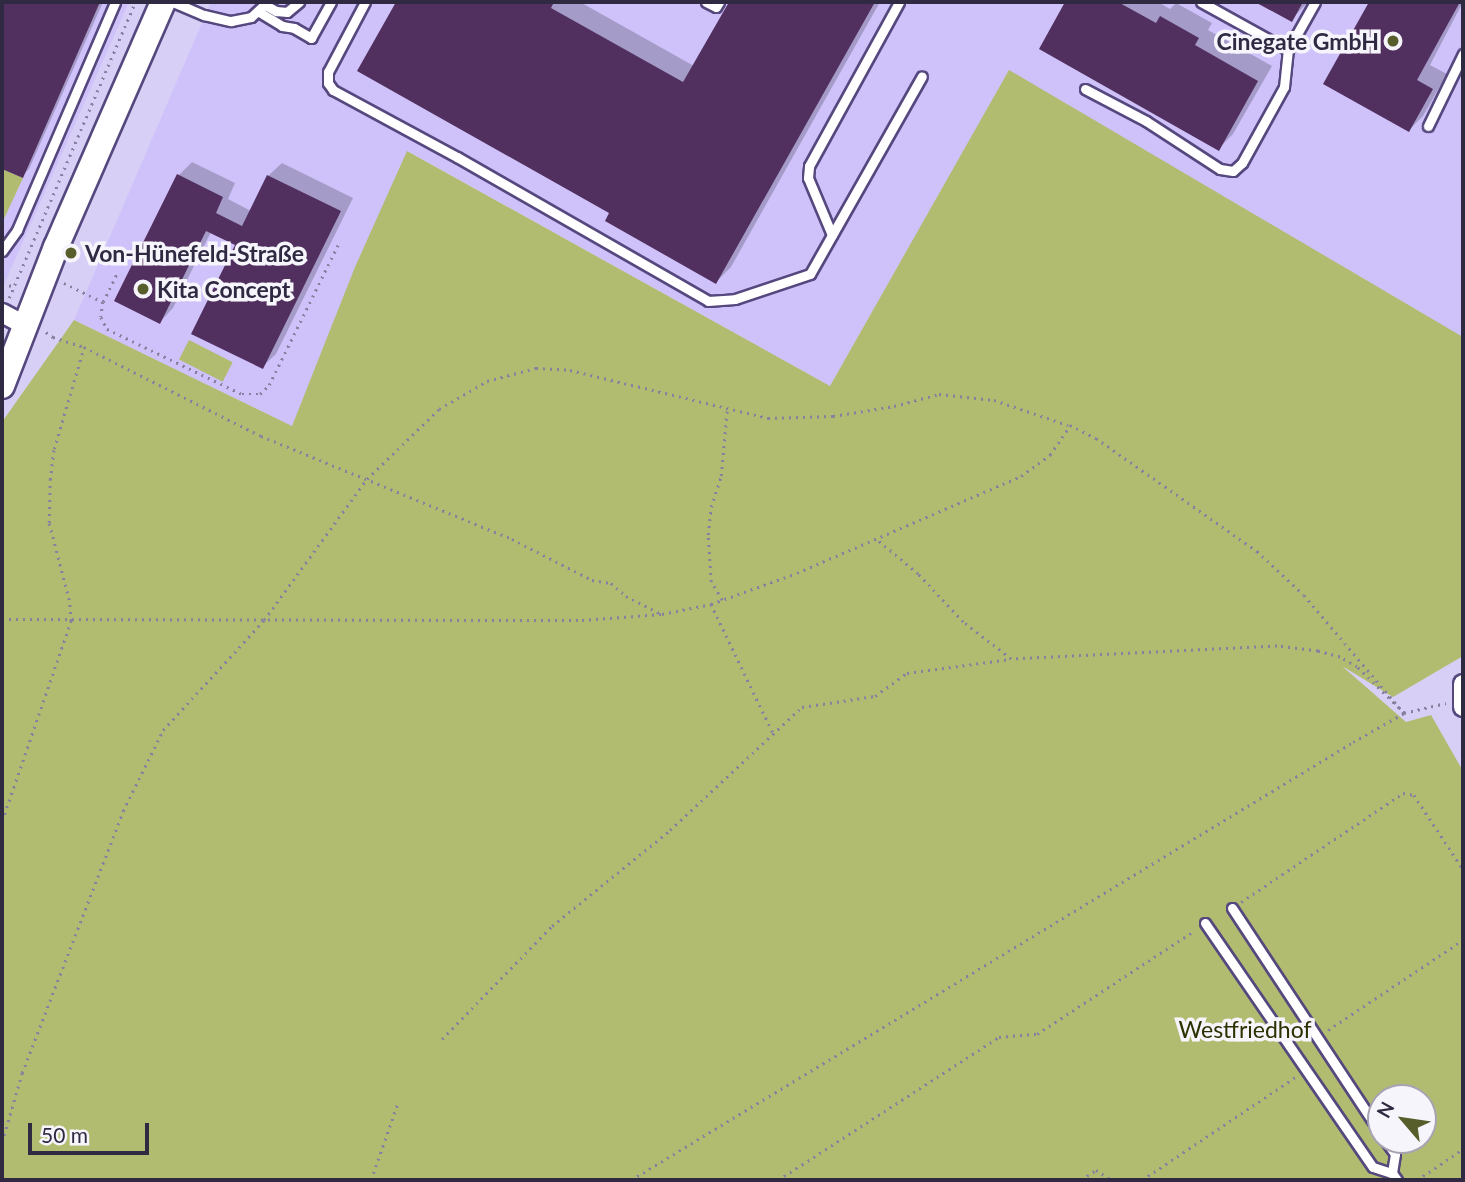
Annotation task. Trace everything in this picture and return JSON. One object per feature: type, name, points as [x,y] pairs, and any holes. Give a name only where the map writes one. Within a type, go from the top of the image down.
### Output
[{"type":"main road","points":[[2,386],[33,325],[163,2]]},
{"type":"street","points":[[2,313],[33,325]]},
{"type":"lane","points":[[2,251],[17,230],[115,2]]},
{"type":"lane","points":[[173,2],[204,15],[231,21],[242,20],[263,6]]},
{"type":"lane","points":[[263,6],[287,12],[299,2]]},
{"type":"lane","points":[[263,6],[282,26],[294,28],[311,38],[331,2]]},
{"type":"lane","points":[[365,2],[328,72],[328,83],[333,90],[457,157],[708,301],[735,299],[810,274],[922,76]]},
{"type":"lane","points":[[706,2],[716,7],[719,2]]},
{"type":"lane","points":[[832,235],[808,178],[809,166],[899,2]]},
{"type":"lane","points":[[1201,2],[1288,50]]},
{"type":"lane","points":[[1086,89],[1146,121],[1220,169],[1233,171],[1242,163],[1284,87],[1288,50],[1315,2]]},
{"type":"lane","points":[[1427,126],[1463,54]]},
{"type":"lane","points":[[1232,908],[1367,1113]]},
{"type":"lane","points":[[1205,923],[1373,1167],[1394,1177],[1395,1154]]},
{"type":"path","points":[[2,287],[13,285],[135,2]]},
{"type":"path","points":[[118,271],[103,302],[101,317],[107,329],[242,394],[260,394],[270,385],[338,245]]},
{"type":"path","points":[[58,281],[103,302]]},
{"type":"path","points":[[33,325],[53,337],[84,347],[261,436],[512,539],[592,580],[611,583],[625,596],[662,614]]},
{"type":"path","points":[[2,821],[71,621],[69,600],[49,523],[50,480],[54,449],[84,347]]},
{"type":"path","points":[[2,1142],[22,1073],[118,823],[163,730],[264,620],[367,479],[439,409],[487,381],[526,370],[569,370],[768,418],[833,416],[894,406],[939,394],[995,400],[1070,425],[1104,444],[1256,551],[1304,595],[1404,713]]},
{"type":"path","points":[[722,600],[711,582],[708,535],[711,508],[722,476],[727,410]]},
{"type":"path","points":[[2,619],[582,620],[662,614],[722,600],[876,539],[1021,476],[1050,455],[1070,425]]},
{"type":"path","points":[[876,539],[918,574],[963,622],[1011,659]]},
{"type":"path","points":[[711,604],[773,733]]},
{"type":"path","points":[[442,1039],[552,926],[670,830],[802,707],[875,696],[907,673],[1011,659],[1278,646],[1340,657],[1357,667],[1404,713]]},
{"type":"path","points":[[631,1180],[1404,713],[1463,697]]},
{"type":"path","points":[[1232,908],[1403,793],[1414,796],[1463,869]]},
{"type":"path","points":[[778,1180],[999,1037],[1037,1034],[1205,923]]},
{"type":"path","points":[[1317,1037],[1463,940]]},
{"type":"path","points":[[1142,1180],[1307,1069]]},
{"type":"path","points":[[371,1180],[397,1105]]},
{"type":"path","points":[[1416,1180],[1463,1149]]},
{"type":"path","points":[[1081,1180],[1096,1170],[1112,1180]]},
{"type":"shaded area","points":[[2,2],[129,2],[2,289]]},
{"type":"shaded area","points":[[211,2],[1463,2],[1463,337],[1009,71],[830,386],[408,151],[292,426],[74,320]]},
{"type":"green space","name":"Westfriedhof","points":[[1009,70],[1463,337],[1463,656],[1393,697],[1342,666],[1406,722],[1431,715],[1463,771],[1463,1180],[2,1180],[2,422],[74,320],[292,426],[355,267],[407,151],[830,386]]},
{"type":"green space","points":[[2,169],[23,178],[2,223]]},
{"type":"green space","points":[[189,340],[233,362],[223,382],[179,360]]},
{"type":"building","points":[[2,2],[100,2],[23,178],[2,169]]},
{"type":"building","points":[[396,2],[554,2],[551,8],[683,82],[729,2],[875,2],[716,284],[605,221],[609,213],[357,71]]},
{"type":"building","points":[[1065,2],[1118,2],[1156,23],[1160,16],[1199,38],[1195,45],[1258,81],[1219,151],[1039,49]]},
{"type":"building","points":[[1255,2],[1303,2],[1292,22]]},
{"type":"building","points":[[1369,2],[1460,2],[1417,80],[1433,89],[1409,132],[1323,84]]},
{"type":"building","points":[[177,174],[223,197],[216,213],[242,226],[267,175],[341,211],[263,369],[191,334],[235,245],[206,231],[160,324],[114,301]]},
{"type":"place","name":"Cinegate GmbH","points":[[1393,41]]},
{"type":"place","name":"Von-Hünefeld-Straße","points":[[71,253]]},
{"type":"place","name":"Kita Concept","points":[[143,289]]}]
